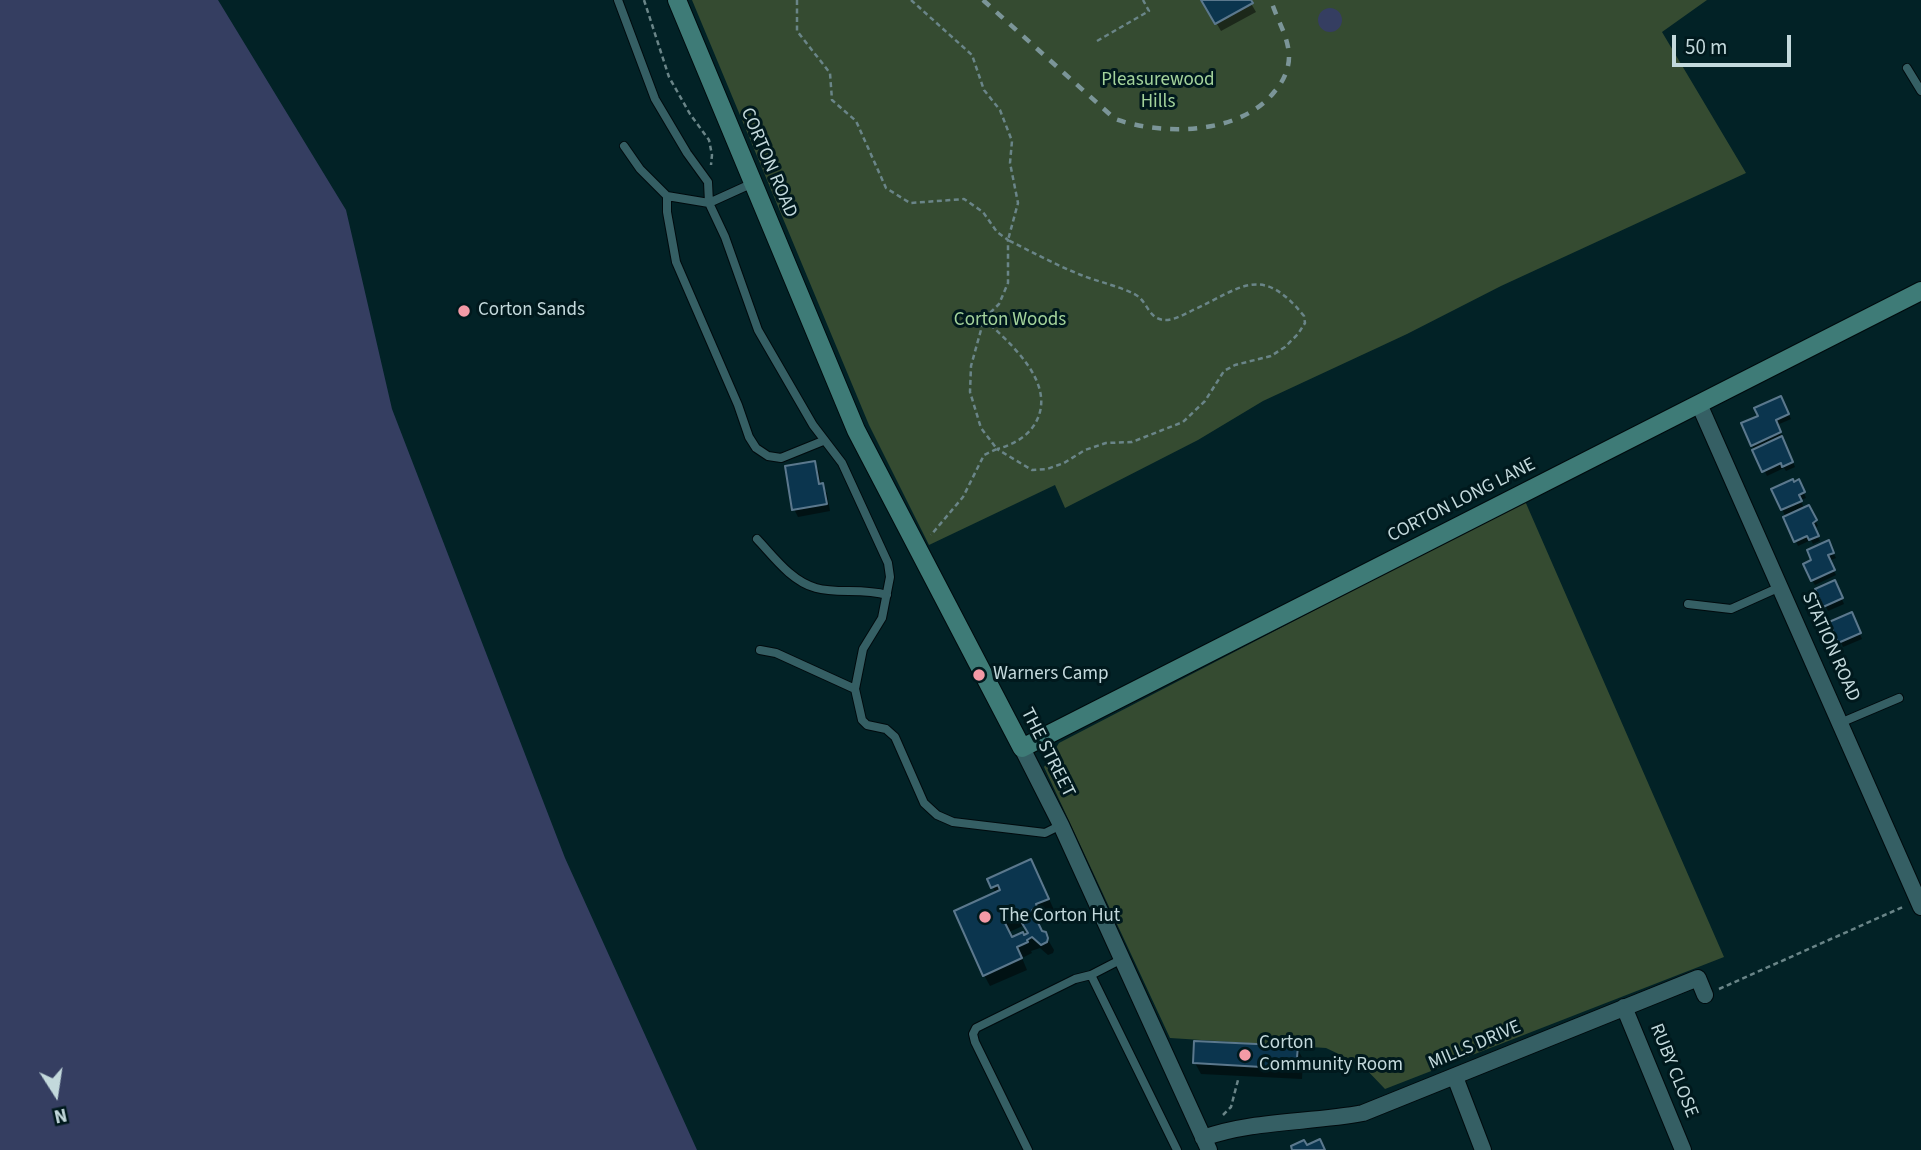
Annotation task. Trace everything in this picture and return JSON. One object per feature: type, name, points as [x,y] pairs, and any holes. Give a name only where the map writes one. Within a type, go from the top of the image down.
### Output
[{"type":"main road","name":"CORTON ROAD","points":[[677,0],[820,342]]},
{"type":"main road","name":"CORTON LONG LANE","points":[[1022,748],[1921,291]]},
{"type":"main road","name":"THE STREET","points":[[820,342],[856,430],[1022,748]]},
{"type":"street","name":"STATION ROAD","points":[[1699,404],[1919,904]]},
{"type":"street","name":"THE STREET","points":[[1022,748],[1061,825],[1206,1144]]},
{"type":"street","name":"MILLS DRIVE","points":[[1206,1144],[1227,1129],[1326,1120],[1363,1113],[1698,978],[1705,995]]},
{"type":"street","name":"RUBY CLOSE","points":[[1625,1007],[1683,1150]]},
{"type":"street","points":[[1455,1077],[1483,1150]]},
{"type":"lane","points":[[618,0],[655,99],[708,182],[709,203],[725,237],[758,330],[823,441],[842,463],[888,563],[890,577],[882,618],[863,649],[855,689],[862,720],[867,725],[886,729],[895,737],[924,803],[937,815],[953,822],[1045,833],[1061,825]]},
{"type":"lane","points":[[1907,68],[1921,91]]},
{"type":"lane","points":[[624,146],[640,169],[667,196],[709,203],[753,183]]},
{"type":"lane","points":[[667,196],[667,212],[676,262],[756,448],[768,456],[781,458],[823,441]]},
{"type":"lane","points":[[757,539],[793,577],[817,589],[873,591],[887,595]]},
{"type":"lane","points":[[1688,604],[1731,609],[1780,587]]},
{"type":"lane","points":[[760,650],[776,653],[855,689]]},
{"type":"lane","points":[[1840,723],[1899,698]]},
{"type":"lane","points":[[1028,1150],[973,1034],[976,1028],[1075,979],[1091,975],[1122,960]]},
{"type":"lane","points":[[1091,975],[1177,1150]]},
{"type":"path","points":[[644,0],[669,77],[690,114],[709,140],[712,155],[708,182]]},
{"type":"path","points":[[797,0],[797,31],[830,73],[832,100],[856,121],[886,188],[910,203],[964,199],[983,212],[997,232],[1008,240],[1080,275],[1136,295],[1157,319],[1169,320],[1242,285],[1257,284],[1283,294],[1304,316],[1305,323],[1298,334],[1271,356],[1235,365],[1224,371],[1205,401],[1183,422],[1132,442],[1106,443],[1085,450],[1064,463],[1047,469],[1032,470],[997,449],[981,428],[970,392],[971,366],[984,318],[999,304],[1008,283],[1008,240],[1018,203],[1010,163],[1012,141],[1000,110],[984,90],[972,55],[911,0]]},
{"type":"path","points":[[1097,41],[1149,11],[1143,0]]},
{"type":"path","points":[[919,554],[927,539],[963,497],[984,455],[1014,444],[1033,426],[1042,410],[1041,390],[1027,365],[1014,347],[984,318]]},
{"type":"path","points":[[1705,995],[1919,904]]},
{"type":"path","points":[[1219,1117],[1231,1107],[1238,1080]]},
{"type":"green space","name":"Corton Woods","points":[[692,0],[1707,0],[1662,32],[1746,173],[1501,286],[1407,334],[1263,401],[1198,440],[1065,508],[1055,485],[929,545],[869,425]]},
{"type":"green space","points":[[1525,501],[1724,957],[1385,1089],[1362,1065],[1326,1048],[1170,1038],[1044,767],[1059,743]]},
{"type":"water","points":[[0,0],[218,0],[346,210],[392,409],[565,858],[697,1150],[0,1150]]},
{"type":"water","points":[[1330,8],[1339,11],[1342,20],[1339,29],[1330,32],[1321,29],[1318,20],[1321,11]]},
{"type":"building","points":[[1201,0],[1251,0],[1253,3],[1215,24]]},
{"type":"building","points":[[1781,396],[1789,414],[1776,420],[1781,432],[1751,446],[1741,423],[1758,416],[1754,408]]},
{"type":"building","points":[[1782,436],[1793,462],[1782,467],[1781,463],[1762,472],[1752,450]]},
{"type":"building","points":[[815,461],[819,484],[823,483],[827,504],[792,510],[785,466]]},
{"type":"building","points":[[1793,479],[1794,482],[1799,479],[1805,492],[1799,495],[1802,501],[1781,510],[1771,489]]},
{"type":"building","points":[[1809,505],[1817,520],[1813,523],[1819,536],[1809,540],[1807,536],[1794,542],[1783,517]]},
{"type":"building","points":[[1829,540],[1834,553],[1828,555],[1835,570],[1811,581],[1803,564],[1811,560],[1807,550]]},
{"type":"building","points":[[1835,580],[1843,598],[1823,607],[1815,589]]},
{"type":"building","points":[[1852,612],[1861,633],[1838,643],[1829,622]]},
{"type":"building","name":"The Corton Hut","points":[[1031,859],[1049,899],[1036,904],[1037,907],[1032,910],[1048,938],[1047,942],[1041,945],[1032,937],[1017,947],[1022,958],[983,976],[954,911],[1000,890],[998,885],[991,888],[987,879]],"holes":[[[1017,915],[1028,933],[1024,935],[1023,932],[1012,937],[1004,921]]]},
{"type":"building","name":"Corton Community Room","points":[[1194,1041],[1298,1046],[1296,1069],[1193,1063]]},
{"type":"building","points":[[1320,1139],[1325,1150],[1292,1150],[1291,1146],[1304,1140],[1307,1145]]},
{"type":"railway","points":[[983,0],[1115,119],[1155,128],[1178,129],[1222,124],[1242,116],[1260,106],[1278,87],[1289,62],[1285,35],[1271,0]]},
{"type":"place","name":"Corton Sands","points":[[464,311]]},
{"type":"place","name":"Warners Camp","points":[[979,675]]},
{"type":"place","name":"The Corton Hut","points":[[985,917]]},
{"type":"place","name":"Corton Community Room","points":[[1245,1055]]},
{"type":"park label","name":"Pleasurewood Hills","points":[[1158,92]]}]
